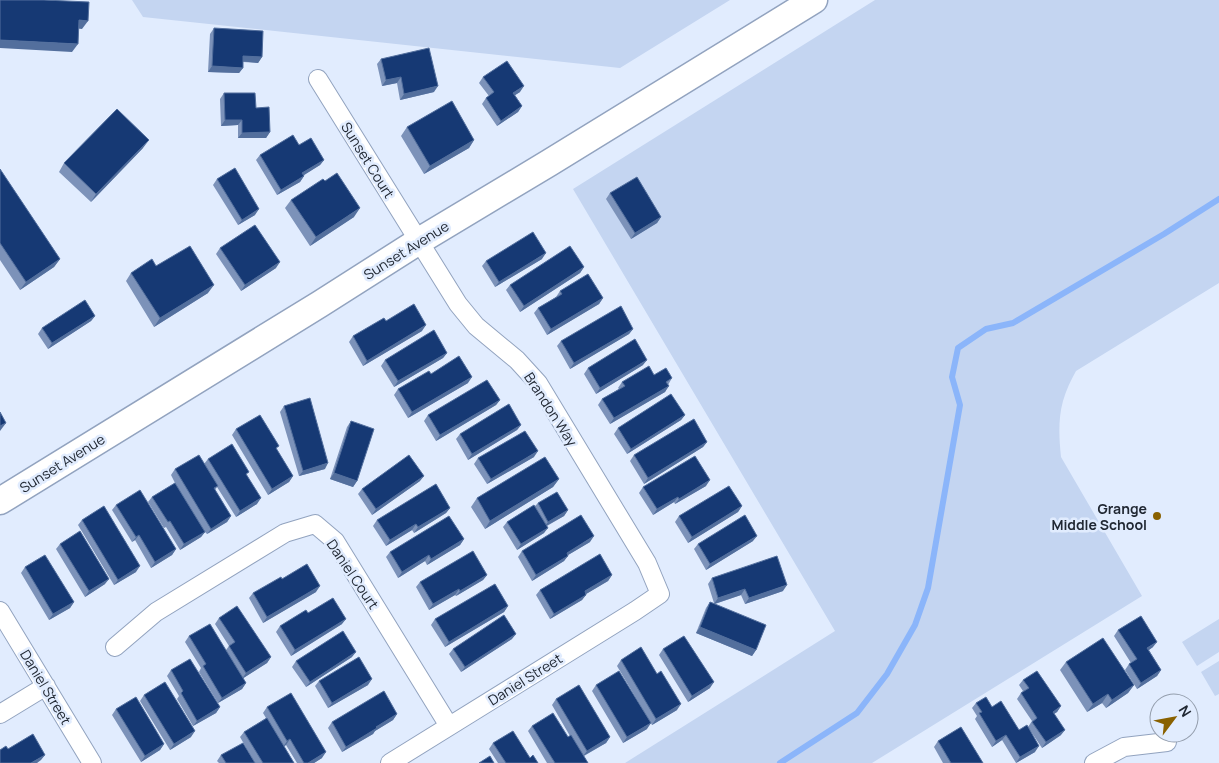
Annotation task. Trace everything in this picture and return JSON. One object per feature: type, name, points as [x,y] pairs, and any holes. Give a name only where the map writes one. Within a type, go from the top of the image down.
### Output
[{"type":"main road","name":"Sunset Avenue","points":[[0,502],[419,241],[550,163],[814,0]]},
{"type":"street","name":"Sunset Court","points":[[318,79],[419,241]]},
{"type":"street","name":"Brandon Way","points":[[419,241],[458,304],[476,326],[517,360],[538,383],[647,563],[660,594]]},
{"type":"street","name":"Daniel Court","points":[[115,647],[164,607],[285,533],[315,524],[335,542],[449,726]]},
{"type":"street","name":"Daniel Street","points":[[390,763],[660,594]]},
{"type":"street","name":"Daniel Street","points":[[0,611],[92,763]]},
{"type":"street","points":[[0,714],[46,686]]},
{"type":"street","points":[[1094,763],[1124,747],[1158,743]]},
{"type":"shaded area","points":[[132,0],[730,0],[620,68],[143,17]]},
{"type":"shaded area","points":[[875,0],[1219,0],[1219,283],[1076,371],[1063,401],[1060,415],[1061,457],[1142,596],[872,763],[625,763],[835,631],[573,189]]},
{"type":"shaded area","points":[[1219,619],[1219,652],[1197,666],[1182,642]]},
{"type":"shaded area","points":[[1219,661],[1219,694],[1215,696],[1201,672]]},
{"type":"building","points":[[0,0],[89,2],[88,21],[79,20],[78,44],[0,40]]},
{"type":"building","points":[[214,28],[263,31],[262,57],[243,56],[243,68],[212,66]]},
{"type":"building","points":[[429,48],[438,86],[404,94],[401,77],[386,80],[381,59]]},
{"type":"building","points":[[507,61],[524,86],[513,93],[522,106],[501,121],[486,98],[494,92],[483,77]]},
{"type":"building","points":[[224,93],[255,93],[256,108],[269,107],[270,132],[242,133],[242,120],[225,120]]},
{"type":"building","points":[[452,101],[474,140],[430,166],[407,127]]},
{"type":"building","points":[[117,109],[149,140],[96,194],[64,163]]},
{"type":"building","points":[[293,135],[299,145],[311,138],[324,160],[302,173],[304,176],[281,190],[260,155]]},
{"type":"building","points":[[235,168],[259,209],[242,220],[217,179]]},
{"type":"building","points":[[0,169],[60,259],[26,282],[0,243]]},
{"type":"building","points":[[337,173],[360,208],[316,237],[291,200],[323,179],[325,181]]},
{"type":"building","points":[[637,177],[661,217],[635,233],[610,193]]},
{"type":"building","points":[[255,225],[280,262],[245,285],[220,248]]},
{"type":"building","points":[[533,232],[546,253],[499,282],[486,261]]},
{"type":"building","points":[[190,246],[214,285],[160,318],[131,273],[152,259],[156,266]]},
{"type":"building","points":[[570,246],[584,267],[524,306],[510,285]]},
{"type":"building","points":[[588,274],[603,298],[551,329],[538,308],[562,294],[560,291]]},
{"type":"building","points":[[85,300],[95,316],[52,343],[42,328]]},
{"type":"building","points":[[414,304],[426,325],[367,361],[353,336],[384,318],[386,321]]},
{"type":"building","points":[[621,306],[633,329],[574,363],[561,341]]},
{"type":"building","points":[[434,330],[447,353],[398,381],[385,360]]},
{"type":"building","points":[[635,339],[647,360],[600,388],[588,368]]},
{"type":"building","points":[[459,356],[472,377],[412,412],[398,389],[429,371],[431,374]]},
{"type":"building","points":[[649,366],[654,375],[666,368],[672,378],[666,382],[669,386],[614,418],[602,399],[625,386],[622,382]]},
{"type":"building","points":[[487,380],[500,400],[440,435],[428,415]]},
{"type":"building","points":[[671,394],[685,415],[631,449],[618,428]]},
{"type":"building","points":[[310,398],[328,463],[303,471],[284,406]]},
{"type":"building","points":[[509,404],[521,425],[472,454],[460,434]]},
{"type":"building","points":[[0,412],[6,423],[0,426]]},
{"type":"building","points":[[260,415],[279,446],[276,448],[293,476],[272,489],[236,429]]},
{"type":"building","points":[[694,419],[707,442],[648,478],[634,455]]},
{"type":"building","points":[[351,421],[374,429],[357,481],[334,473]]},
{"type":"building","points":[[525,431],[538,451],[491,479],[478,458]]},
{"type":"building","points":[[232,444],[249,472],[246,474],[261,498],[240,511],[208,459]]},
{"type":"building","points":[[199,455],[218,486],[214,488],[231,516],[211,529],[175,469]]},
{"type":"building","points":[[409,455],[424,476],[376,509],[362,489]]},
{"type":"building","points":[[695,456],[710,480],[679,499],[678,497],[657,509],[643,487]]},
{"type":"building","points":[[545,457],[559,479],[490,521],[477,498]]},
{"type":"building","points":[[175,483],[205,532],[184,544],[152,497]]},
{"type":"building","points":[[436,484],[450,508],[418,527],[416,524],[390,540],[377,520]]},
{"type":"building","points":[[729,486],[742,506],[692,537],[679,516]]},
{"type":"building","points":[[140,490],[176,549],[155,562],[139,535],[136,537],[116,505]]},
{"type":"building","points":[[557,492],[568,510],[548,522],[538,503]]},
{"type":"building","points":[[534,505],[548,528],[521,544],[507,522]]},
{"type":"building","points":[[104,506],[140,566],[118,580],[82,520]]},
{"type":"building","points":[[581,515],[594,536],[567,553],[568,556],[536,575],[522,551]]},
{"type":"building","points":[[745,515],[757,536],[710,564],[698,544]]},
{"type":"building","points":[[449,516],[464,539],[431,559],[429,555],[402,572],[390,552]]},
{"type":"building","points":[[80,531],[109,579],[89,591],[60,544]]},
{"type":"building","points":[[473,551],[487,575],[433,604],[420,582]]},
{"type":"building","points":[[600,554],[612,575],[585,591],[586,595],[554,614],[540,590]]},
{"type":"building","points":[[45,555],[74,602],[53,614],[25,567]]},
{"type":"building","points":[[777,556],[787,585],[749,598],[745,589],[718,598],[712,578]]},
{"type":"building","points":[[307,564],[320,586],[267,617],[253,593]]},
{"type":"building","points":[[495,584],[508,606],[449,642],[435,619]]},
{"type":"building","points":[[333,598],[346,619],[295,650],[280,626],[306,610],[308,613]]},
{"type":"building","points":[[710,602],[766,625],[756,650],[700,627]]},
{"type":"building","points":[[237,606],[271,657],[246,673],[229,646],[235,642],[219,618]]},
{"type":"building","points":[[504,615],[516,634],[465,667],[453,649]]},
{"type":"building","points":[[1141,616],[1157,642],[1147,648],[1161,670],[1141,683],[1129,664],[1137,659],[1118,630]]},
{"type":"building","points":[[210,624],[246,683],[222,698],[203,666],[206,664],[189,636]]},
{"type":"building","points":[[343,631],[356,652],[310,682],[296,661]]},
{"type":"building","points":[[684,636],[714,682],[692,696],[663,649]]},
{"type":"building","points":[[1103,638],[1134,685],[1112,700],[1108,694],[1093,704],[1066,662]]},
{"type":"building","points":[[641,647],[657,674],[661,671],[681,704],[656,719],[621,660]]},
{"type":"building","points":[[359,657],[372,679],[332,703],[319,681]]},
{"type":"building","points":[[190,659],[220,707],[197,721],[181,693],[183,691],[171,670]]},
{"type":"building","points":[[619,671],[651,723],[627,737],[596,685]]},
{"type":"building","points":[[1037,671],[1061,706],[1053,712],[1065,730],[1046,742],[1032,722],[1037,718],[1021,693],[1029,688],[1023,680]]},
{"type":"building","points":[[165,682],[195,731],[174,744],[144,695]]},
{"type":"building","points":[[579,685],[610,737],[587,751],[556,699]]},
{"type":"building","points":[[384,691],[397,714],[346,747],[332,722]]},
{"type":"building","points":[[291,693],[326,752],[308,763],[304,763],[290,739],[287,741],[267,707]]},
{"type":"building","points":[[136,697],[164,744],[145,756],[116,709]]},
{"type":"building","points":[[986,697],[992,707],[1001,701],[1019,730],[1027,725],[1039,746],[1020,757],[1006,735],[996,741],[979,713],[982,712],[976,703]]},
{"type":"building","points":[[553,713],[568,737],[571,735],[588,763],[555,763],[532,726]]},
{"type":"building","points":[[267,718],[294,763],[263,763],[244,732]]},
{"type":"building","points":[[961,727],[983,763],[951,763],[938,741]]},
{"type":"building","points":[[513,731],[530,758],[533,755],[538,763],[506,763],[493,743]]},
{"type":"building","points":[[33,734],[45,755],[31,763],[0,763],[0,750],[6,746],[8,749]]},
{"type":"building","points":[[243,743],[255,763],[226,763],[221,755]]},
{"type":"building","points":[[490,756],[494,763],[479,763]]},
{"type":"waterway","points":[[780,763],[857,713],[887,674],[915,625],[928,588],[960,405],[952,377],[958,348],[986,329],[1013,323],[1164,234],[1219,199]]},
{"type":"place","name":"Grange Middle School","points":[[1157,516]]}]
